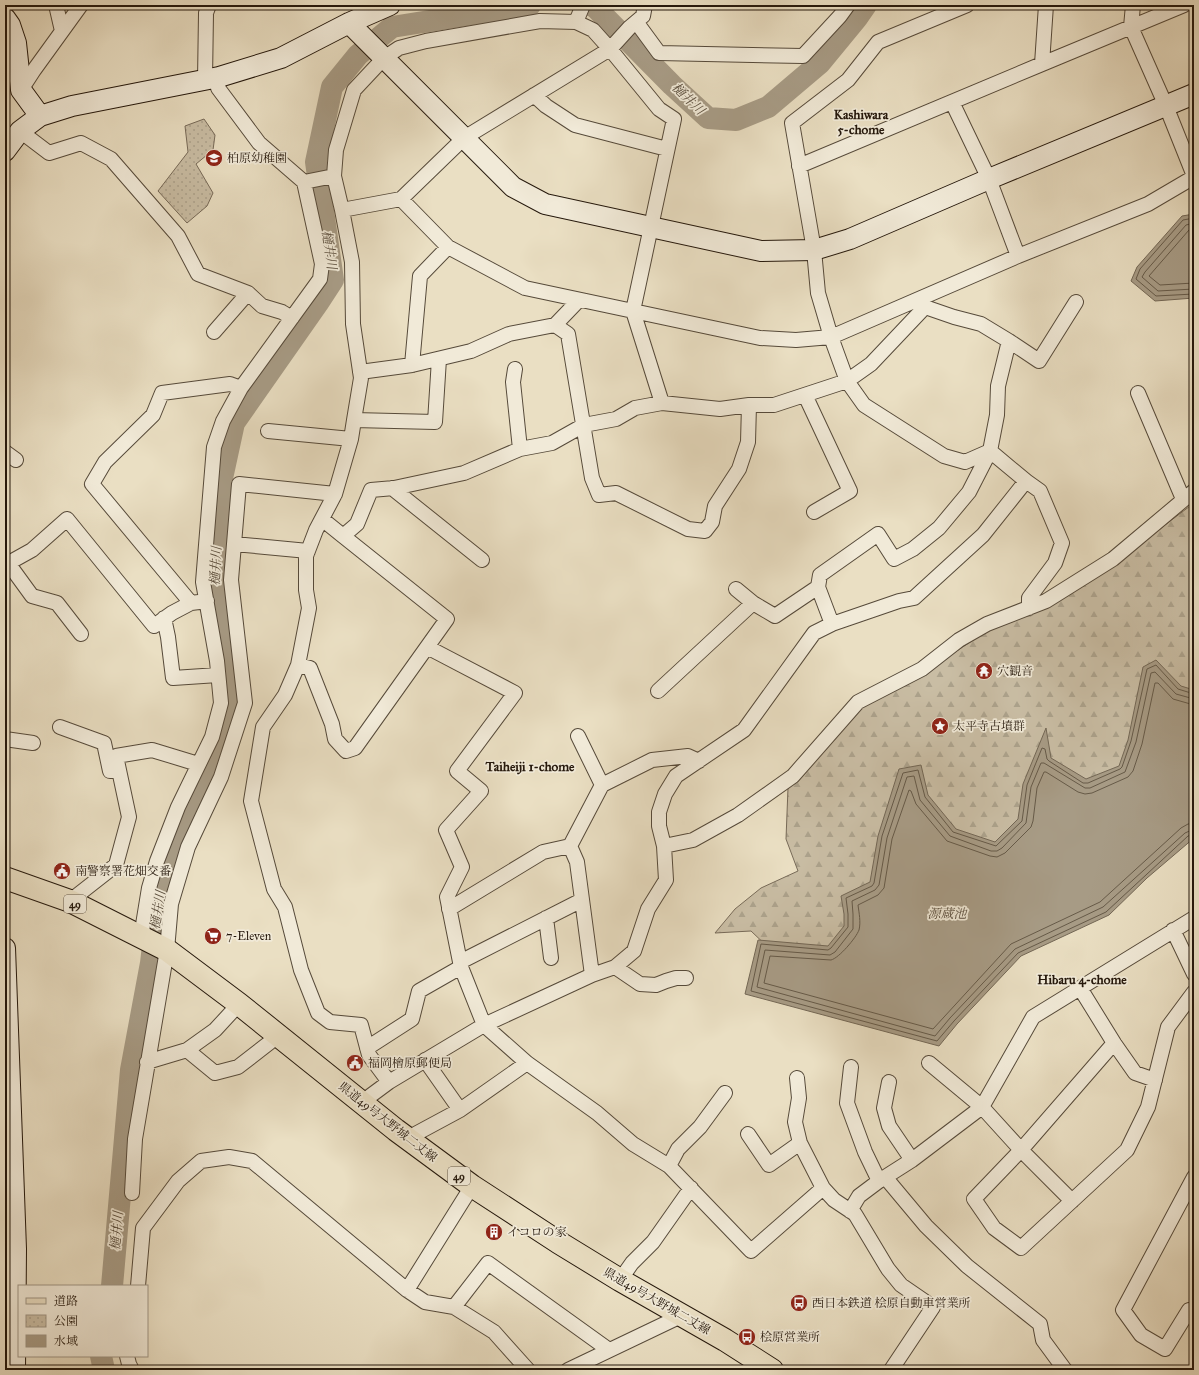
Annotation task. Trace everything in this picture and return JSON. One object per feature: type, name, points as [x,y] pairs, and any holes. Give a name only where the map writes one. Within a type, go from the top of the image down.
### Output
[{"type":"main road","name":"県道49号大野城二丈線","points":[[5,878],[70,901],[167,950],[239,1004],[408,1138],[472,1186],[564,1246],[681,1316],[725,1340],[772,1370]]},
{"type":"street","points":[[56,5],[62,31]]},
{"type":"street","points":[[21,90],[81,5]]},
{"type":"street","points":[[141,937],[149,888],[156,861],[178,807],[212,737],[221,703],[203,582],[214,447],[223,421],[241,388],[320,279],[322,264],[304,182],[259,143],[212,79],[206,13],[209,5]]},
{"type":"street","points":[[5,151],[20,131],[40,116],[72,106],[212,79],[281,58],[353,28],[390,5]]},
{"type":"street","points":[[342,210],[401,199],[464,138],[613,45],[643,16],[645,5]]},
{"type":"street","points":[[633,25],[659,53],[803,56],[840,16],[848,5]]},
{"type":"street","points":[[967,5],[951,8],[878,42],[848,80],[792,122],[814,250],[818,292],[831,337],[847,380],[864,405],[944,456],[965,462],[990,451]]},
{"type":"street","points":[[1042,64],[1046,5]]},
{"type":"street","points":[[401,199],[448,247],[525,288],[760,338],[796,340],[831,337],[1018,256],[1148,204],[1194,177],[1166,106],[1131,27],[1133,5]]},
{"type":"street","points":[[799,166],[1184,5]]},
{"type":"street","points":[[389,1082],[369,1055],[361,1026],[330,1022],[318,1013],[301,970],[285,907],[274,889],[250,801],[263,727],[285,696],[298,665],[309,608],[306,590],[306,556],[335,494],[351,439],[360,372],[353,324],[352,262],[334,176],[336,150],[354,90],[381,55],[399,48],[426,41],[580,15],[593,30],[613,45],[659,109],[674,119],[632,310],[662,403]]},
{"type":"street","points":[[5,18],[10,25],[16,43],[21,90],[40,116]]},
{"type":"street","points":[[353,28],[513,187],[545,204],[761,251],[814,250],[850,239],[989,179],[1194,94]]},
{"type":"street","points":[[534,95],[546,106],[574,125],[667,149]]},
{"type":"street","points":[[952,102],[989,179],[1018,256]]},
{"type":"street","points":[[20,131],[49,153],[81,143],[111,159],[178,236],[198,274],[248,293],[262,306],[282,312],[292,318]]},
{"type":"street","points":[[304,182],[334,176]]},
{"type":"street","points":[[412,365],[420,276],[448,247]]},
{"type":"street","points":[[214,332],[248,293]]},
{"type":"street","points":[[360,372],[412,365],[471,351],[509,334],[556,325],[579,300]]},
{"type":"street","points":[[343,536],[357,524],[371,490],[392,488],[464,473],[520,448],[552,443],[584,425],[616,419],[635,408],[662,403],[720,409],[749,405],[774,405],[847,380],[871,364],[926,307],[954,317],[981,324],[1039,361],[1076,302]]},
{"type":"street","points":[[556,325],[568,334],[592,478],[599,494],[616,493],[688,529],[705,531],[712,522],[715,506],[739,469],[748,442],[749,405]]},
{"type":"street","points":[[832,624],[818,587],[820,575],[878,534],[894,559],[913,549],[938,528],[970,492],[990,451],[997,414],[998,386],[1009,341]]},
{"type":"street","points":[[354,420],[435,422],[439,358]]},
{"type":"street","points":[[515,369],[513,382],[520,448]]},
{"type":"street","points":[[191,603],[92,484],[105,462],[153,414],[162,392],[230,384],[241,388]]},
{"type":"street","points":[[664,846],[693,840],[738,814],[793,776],[858,702],[922,669],[965,637],[987,624],[1046,601],[1113,559],[1188,495],[1138,393]]},
{"type":"street","points":[[805,395],[850,491],[814,512]]},
{"type":"street","points":[[268,431],[351,439]]},
{"type":"street","points":[[990,451],[1040,491],[1062,543],[1055,563],[1029,598],[1029,608]]},
{"type":"street","points":[[362,1102],[389,1082],[484,1025],[592,975],[615,967],[634,951],[648,908],[666,880],[664,846],[659,826],[659,812],[665,794],[676,776],[744,730],[814,633],[832,624],[899,601],[914,598],[983,535],[1026,481]]},
{"type":"street","points":[[132,1193],[135,1139],[167,950],[171,904],[188,847],[222,777],[245,703],[231,580],[239,484],[335,494]]},
{"type":"street","points":[[392,488],[482,560]]},
{"type":"street","points":[[81,634],[57,604],[32,596],[7,564],[32,550],[67,519],[154,626],[172,613],[191,603],[206,601]]},
{"type":"street","points":[[298,665],[310,668],[332,724],[335,739],[346,751],[355,748],[447,619],[322,519]]},
{"type":"street","points":[[234,544],[308,551]]},
{"type":"street","points":[[736,589],[753,604],[775,616],[818,587]]},
{"type":"street","points":[[658,691],[753,604]]},
{"type":"street","points":[[164,618],[173,678],[218,675]]},
{"type":"street","points":[[427,646],[515,693],[457,771],[481,791],[446,830],[462,867],[447,897],[449,909],[460,964],[484,1025],[527,1063],[597,1113],[633,1144],[669,1166],[751,1251],[823,1188]]},
{"type":"street","points":[[60,727],[104,743],[110,770],[120,773]]},
{"type":"street","points":[[578,736],[602,785]]},
{"type":"street","points":[[5,738],[33,743]]},
{"type":"street","points":[[70,901],[116,865],[129,817],[116,756],[152,750],[198,764]]},
{"type":"street","points":[[449,909],[543,852],[570,846],[602,785],[652,760],[688,756],[699,761]]},
{"type":"street","points":[[570,846],[577,862],[592,975]]},
{"type":"street","points":[[367,1048],[412,1020],[419,991],[460,964],[582,900]]},
{"type":"street","points":[[546,918],[551,958]]},
{"type":"street","points":[[850,1211],[859,1196],[912,1160],[982,1107],[1033,1017],[1194,918]]},
{"type":"street","points":[[1173,930],[1194,974]]},
{"type":"street","points":[[5,948],[9,1185],[16,1249],[16,1370]]},
{"type":"street","points":[[615,967],[640,984],[656,985],[676,978],[686,978]]},
{"type":"street","points":[[1080,988],[1114,1043],[1135,1073],[1155,1080]]},
{"type":"street","points":[[1114,1043],[1021,1150],[974,1199],[994,1228],[1021,1248],[1127,1150],[1148,1107],[1168,1027],[1194,992]]},
{"type":"street","points":[[147,1062],[187,1050],[214,1030],[239,1004]]},
{"type":"street","points":[[187,1050],[215,1073],[238,1067],[278,1036]]},
{"type":"street","points":[[425,1060],[460,1110]]},
{"type":"street","points":[[408,1138],[460,1110],[527,1063]]},
{"type":"street","points":[[929,1063],[982,1107],[1021,1150],[1072,1201]]},
{"type":"street","points":[[851,1067],[847,1103],[865,1152],[882,1179],[926,1226],[967,1266],[1040,1324],[1043,1340],[1065,1370]]},
{"type":"street","points":[[797,1078],[799,1098],[795,1122],[800,1143],[823,1188],[834,1200],[855,1214],[888,1269],[901,1285],[933,1307],[891,1370]]},
{"type":"street","points":[[890,1082],[884,1108],[889,1126],[912,1160]]},
{"type":"street","points":[[669,1166],[678,1149],[700,1127],[725,1093]]},
{"type":"street","points":[[748,1134],[769,1165],[800,1143]]},
{"type":"street","points":[[138,1285],[143,1228],[178,1181],[201,1161],[229,1156],[252,1161],[407,1290],[425,1302],[454,1307],[494,1332],[528,1370]]},
{"type":"street","points":[[1192,1308],[1165,1349],[1140,1335],[1123,1310],[1194,1177]]},
{"type":"street","points":[[407,1290],[472,1186]]},
{"type":"street","points":[[620,1280],[632,1263],[653,1242],[691,1188]]},
{"type":"street","points":[[454,1307],[488,1263],[609,1350]]},
{"type":"street","points":[[568,1370],[681,1316]]},
{"type":"street","points":[[127,1357],[132,1370]]},
{"type":"green space","points":[[204,119],[215,135],[213,150],[196,164],[213,193],[207,206],[187,223],[158,191],[188,152],[185,126]]},
{"type":"green space","points":[[1194,503],[1194,697],[1128,770],[1026,828],[994,853],[881,866],[851,928],[827,957],[771,950],[751,931],[715,933],[735,909],[761,888],[798,871],[786,839],[788,788],[860,705],[924,673],[988,630],[1116,562]]},
{"type":"water","points":[[1194,214],[1194,298],[1155,301],[1131,281],[1137,267],[1182,216]]},
{"type":"water","name":"源蔵池","points":[[1156,660],[1181,686],[1194,690],[1194,838],[1147,878],[1109,915],[1021,956],[957,1024],[939,1046],[745,994],[758,940],[828,946],[844,926],[841,896],[870,882],[878,836],[899,769],[921,765],[928,795],[956,829],[995,842],[1018,819],[1023,784],[1046,728],[1051,758],[1086,779],[1119,766],[1128,740],[1143,667]]},
{"type":"waterway","name":"樋井川","points":[[112,1285],[131,1070],[151,963],[159,894],[217,756],[232,703],[215,594],[221,483],[234,423],[333,280],[316,162],[332,87],[358,55],[392,27],[530,5]]},
{"type":"waterway","name":"樋井川","points":[[590,5],[595,7],[672,85],[708,118],[736,120],[768,107],[820,63],[866,5]]},
{"type":"waterway","points":[[382,15],[392,27]]},
{"type":"waterway","name":"樋井川","points":[[101,1357],[104,1370]]},
{"type":"place","name":"柏原幼稚園","points":[[214,158]]},
{"type":"place","name":"穴観音","points":[[984,671]]},
{"type":"place","name":"太平寺古墳群","points":[[940,726]]},
{"type":"place","name":"南警察署花畑交番","points":[[62,871]]},
{"type":"place","name":"7-Eleven","points":[[213,936]]},
{"type":"place","name":"福岡檜原郵便局","points":[[355,1063]]},
{"type":"place","name":"イコロの家","points":[[494,1232]]},
{"type":"place","name":"西日本鉄道 桧原自動車営業所","points":[[799,1303]]},
{"type":"place","name":"桧原営業所","points":[[747,1337]]},
{"type":"district","name":"Kashiwara 5-chome","points":[[861,122]]},
{"type":"district","name":"Taiheiji 1-chome","points":[[530,767]]},
{"type":"district","name":"Hibaru 4-chome","points":[[1082,980]]}]
